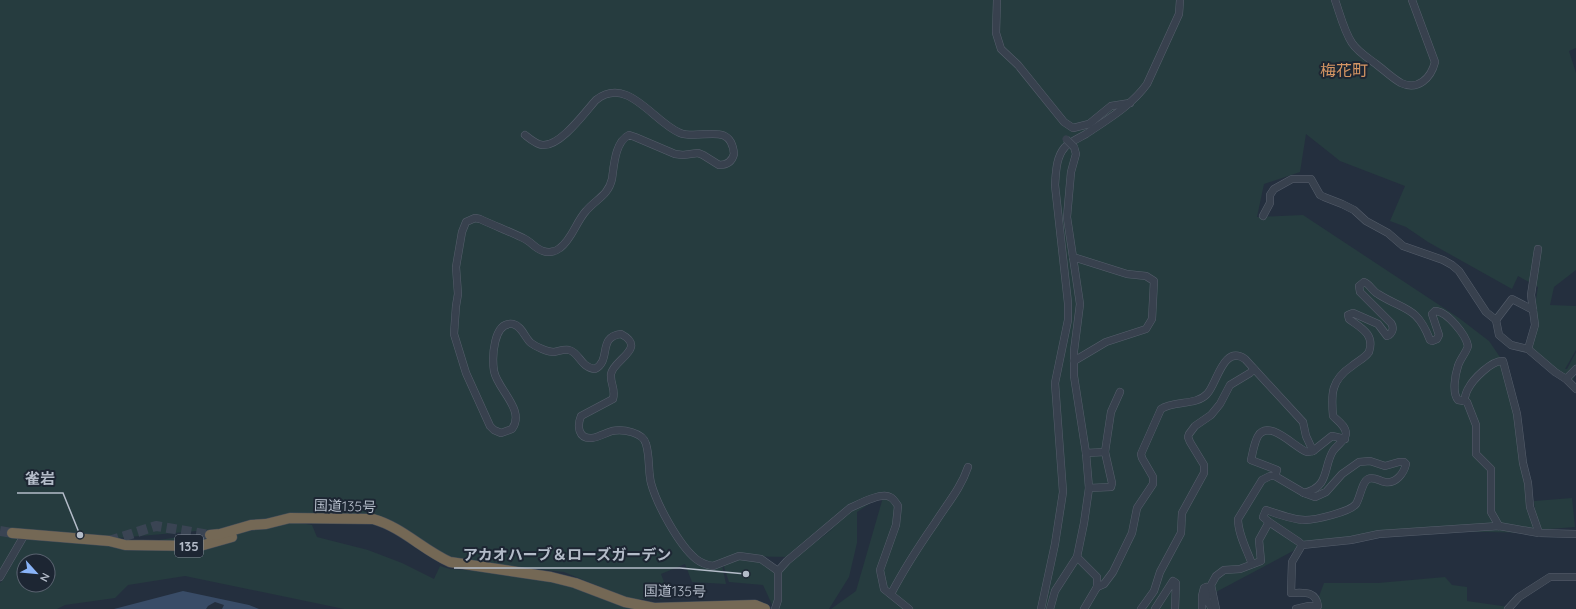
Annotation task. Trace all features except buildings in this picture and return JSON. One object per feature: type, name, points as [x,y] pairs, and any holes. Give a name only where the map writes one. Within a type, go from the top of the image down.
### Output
[{"type":"highway","name":"国道135号","points":[[12,533],[109,541],[125,545],[200,546],[240,535],[266,524],[290,518],[373,519],[384,522],[398,529],[441,558],[450,562],[551,577],[575,583],[625,602],[654,608],[755,605],[765,609]]},
{"type":"highway","name":"国道135号","points":[[210,535],[220,534],[251,525],[266,524]]},
{"type":"street","points":[[997,0],[996,32],[1001,49],[1018,65],[1064,122],[1074,128],[1089,124],[1111,106],[1130,103]]},
{"type":"street","points":[[1041,609],[1064,492],[1055,383],[1068,320],[1068,304],[1055,185],[1056,169],[1059,158],[1065,147],[1121,111],[1147,84],[1180,14],[1180,0]]},
{"type":"street","points":[[1335,0],[1352,44],[1400,82],[1409,85],[1418,84],[1424,81],[1433,70],[1435,62],[1412,0]]},
{"type":"street","points":[[525,135],[544,146],[557,141],[596,100],[603,95],[612,92],[633,98],[670,128],[682,133],[696,135],[713,133],[723,135],[730,140],[734,154],[731,161],[727,164],[719,165],[698,153],[683,155],[675,154],[629,135],[625,136],[613,164],[612,178],[605,194],[586,211],[576,230],[561,248],[554,252],[541,251],[523,238],[480,219],[475,218],[466,222],[462,232],[456,267],[459,287],[454,334],[466,373],[490,426],[494,430],[501,433],[512,429],[516,422],[516,417],[510,400],[494,372],[494,346],[498,332],[502,327],[511,324],[515,325],[519,327],[533,345],[550,352],[567,350],[572,351],[583,364],[595,369],[600,366],[604,359],[606,344],[609,339],[615,335],[621,334],[630,341],[631,346],[630,352],[615,366],[612,371],[611,375],[615,393],[613,400],[581,416],[578,423],[578,430],[581,434],[591,438],[614,431],[619,431],[637,434],[645,439],[651,484],[669,524],[697,560],[713,566],[739,556],[756,558],[778,571]]},
{"type":"street","points":[[1050,609],[1055,591],[1077,557],[1084,523],[1088,488],[1086,453],[1074,376],[1074,351],[1080,304],[1067,217],[1071,177],[1076,154],[1074,147],[1066,139]]},
{"type":"street","points":[[1263,216],[1270,203],[1270,195],[1274,189],[1292,179],[1311,179],[1320,195],[1354,210],[1366,221],[1388,233],[1403,246],[1443,260],[1452,265],[1459,272],[1486,312],[1496,320],[1499,335],[1511,345],[1528,349],[1546,365],[1566,379],[1576,389]]},
{"type":"street","points":[[1528,349],[1535,325],[1531,294],[1538,249]]},
{"type":"street","points":[[1073,257],[1126,274],[1146,276],[1154,281],[1152,319],[1146,329],[1106,342],[1074,361]]},
{"type":"street","points":[[1304,493],[1312,491],[1318,486],[1325,474],[1333,451],[1344,439],[1346,434],[1344,427],[1333,416],[1332,391],[1336,381],[1345,370],[1370,352],[1371,343],[1368,334],[1349,318],[1348,315],[1353,313],[1378,324],[1387,336],[1391,333],[1393,328],[1391,323],[1360,292],[1359,286],[1364,282],[1369,284],[1375,292],[1397,303],[1417,316],[1424,325],[1430,340],[1432,341],[1437,339],[1440,335],[1432,314],[1435,311],[1440,312],[1452,321],[1467,341],[1467,350],[1458,365],[1455,394],[1458,400],[1467,402],[1476,425],[1476,454],[1491,469],[1491,512],[1499,526]]},
{"type":"street","points":[[1496,320],[1512,299],[1533,310]]},
{"type":"street","points":[[1097,587],[1104,584],[1113,572],[1132,533],[1137,508],[1153,484],[1153,477],[1141,454],[1161,409],[1167,405],[1196,400],[1204,397],[1214,385],[1223,364],[1230,358],[1240,356],[1303,422],[1306,436],[1313,451]]},
{"type":"street","points":[[1464,401],[1468,389],[1478,375],[1495,363],[1503,361],[1517,414],[1523,463],[1528,483],[1530,507],[1539,533]]},
{"type":"street","points":[[1141,609],[1154,591],[1160,572],[1181,533],[1182,513],[1204,473],[1204,465],[1188,438],[1194,426],[1211,415],[1220,404],[1230,385],[1254,369]]},
{"type":"street","points":[[1566,379],[1576,369]]},
{"type":"street","points":[[1088,488],[1111,487],[1112,483],[1105,452],[1112,412],[1120,392]]},
{"type":"street","points":[[1275,476],[1277,470],[1251,460],[1258,437],[1263,431],[1266,430],[1276,432],[1303,451],[1307,452],[1313,451],[1332,436],[1344,439]]},
{"type":"street","points":[[1086,453],[1105,452]]},
{"type":"street","points":[[1252,564],[1238,525],[1238,517],[1262,480],[1270,476],[1275,476],[1304,493],[1315,497],[1326,492],[1342,474],[1359,462],[1370,462],[1385,466],[1399,462],[1404,462],[1406,464],[1400,476],[1393,481],[1384,482],[1378,479],[1368,478],[1365,481],[1359,500],[1348,510],[1303,520],[1266,510],[1263,517],[1302,545],[1351,540],[1379,534],[1499,526],[1539,533],[1576,534]]},
{"type":"street","points":[[891,594],[904,567],[964,480],[968,467]]},
{"type":"street","points":[[775,609],[778,600],[778,571],[787,561],[850,508],[884,496],[890,497],[898,506],[896,525],[880,570],[884,589],[909,609]]},
{"type":"street","points":[[1216,609],[1211,585],[1216,576],[1224,570],[1240,569],[1261,561],[1259,540],[1268,522]]},
{"type":"street","points":[[0,577],[25,534]]},
{"type":"street","points":[[1302,545],[1292,562],[1291,593],[1306,592],[1313,595],[1321,607]]},
{"type":"street","points":[[1077,557],[1097,578],[1097,587],[1084,609]]},
{"type":"street","points":[[1508,609],[1519,597],[1550,577],[1576,577]]},
{"type":"street","points":[[1155,609],[1173,581],[1176,583],[1175,609]]},
{"type":"street","points":[[1202,609],[1202,596],[1204,588],[1206,587],[1207,600],[1212,609]]},
{"type":"street","points":[[1296,609],[1308,606],[1321,607]]},
{"type":"green space","points":[[0,0],[1576,0],[1576,48],[1569,51],[1576,73],[1576,270],[1554,287],[1550,305],[1576,306],[1576,350],[1565,369],[1567,369],[1576,352],[1576,373],[1573,380],[1550,370],[1528,349],[1538,287],[1518,276],[1512,289],[1428,242],[1406,227],[1390,221],[1405,186],[1340,161],[1306,134],[1300,172],[1264,184],[1257,217],[1303,215],[1459,318],[1489,341],[1504,363],[1536,527],[1534,501],[1572,498],[1575,527],[1537,530],[1537,533],[1427,531],[1308,543],[1216,592],[1215,599],[1220,609],[831,609],[856,591],[884,494],[857,512],[857,543],[849,577],[829,609],[774,609],[763,585],[729,582],[723,564],[726,584],[692,582],[685,564],[661,574],[667,590],[667,599],[630,599],[564,572],[441,558],[386,521],[329,513],[284,515],[281,520],[312,525],[317,537],[368,550],[402,563],[434,579],[440,566],[450,569],[537,575],[654,608],[713,609],[344,609],[185,576],[128,585],[115,598],[65,605],[57,609],[0,609],[0,583],[16,557],[16,593],[56,593],[56,553],[18,553],[26,539],[125,545],[253,526],[118,538],[22,534],[0,570]],"holes":[[[836,527],[781,567],[740,556],[791,557]]]},
{"type":"green space","points":[[1445,577],[1452,585],[1467,587],[1467,601],[1509,607],[1509,609],[1299,609],[1315,607],[1324,583],[1378,583]]},
{"type":"water","points":[[183,591],[249,605],[259,609],[222,609],[224,605],[215,602],[206,609],[114,609]]},
{"type":"tunnel","points":[[109,541],[156,526],[210,535]]},
{"type":"tunnel","points":[[0,531],[12,533]]},
{"type":"place","name":"雀岩","points":[[80,535]]},
{"type":"place","name":"アカオハーブ＆ローズガーデン","points":[[746,574]]},
{"type":"district","name":"梅花町","points":[[1344,70]]}]
